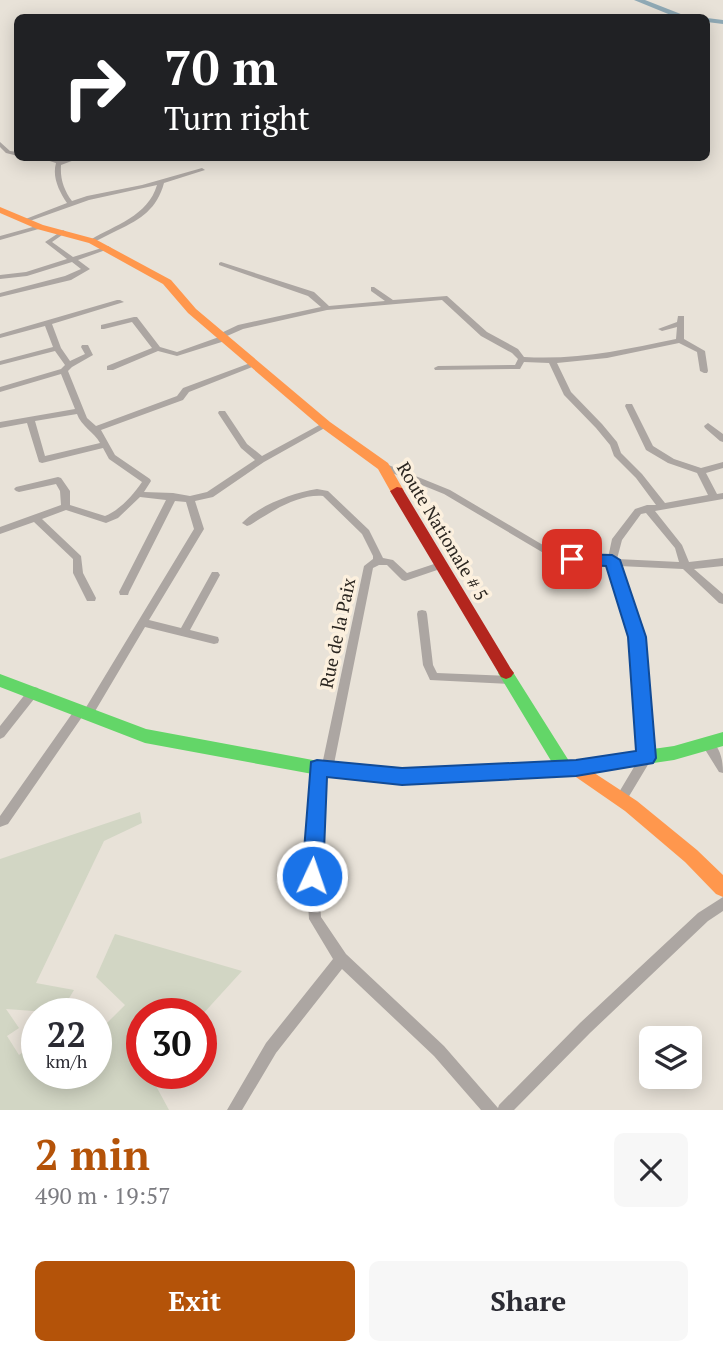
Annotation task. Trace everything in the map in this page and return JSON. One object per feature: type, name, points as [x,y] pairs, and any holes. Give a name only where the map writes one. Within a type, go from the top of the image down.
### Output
[{"type":"main road","name":"Route Nationale # 5","points":[[0,210],[40,227],[92,241],[166,282],[183,303],[326,425],[383,466],[440,566],[565,769],[576,768]]},
{"type":"main road","points":[[0,680],[166,741],[322,769],[402,776],[576,768],[646,758],[723,739]]},
{"type":"main road","points":[[576,768],[621,799],[691,856],[723,888]]},
{"type":"street","points":[[57,161],[62,162]]},
{"type":"street","points":[[65,161],[57,167],[71,204]]},
{"type":"street","points":[[25,221],[71,204],[202,170]]},
{"type":"street","points":[[92,241],[142,216],[159,195],[160,182]]},
{"type":"street","points":[[0,238],[40,227]]},
{"type":"street","points":[[0,295],[86,269],[76,259],[48,242],[64,232]]},
{"type":"street","points":[[0,277],[27,274],[108,248]]},
{"type":"street","points":[[222,264],[311,294],[327,307]]},
{"type":"street","points":[[374,289],[390,301]]},
{"type":"street","points":[[110,368],[157,349],[177,354],[224,337],[242,327],[327,307],[444,298],[484,334],[515,351],[522,359],[552,361],[607,356],[680,340],[701,351],[704,371]]},
{"type":"street","points":[[0,335],[48,324],[120,302]]},
{"type":"street","points":[[104,327],[134,319],[157,349]]},
{"type":"street","points":[[662,329],[680,321],[680,340]]},
{"type":"street","points":[[0,531],[66,507],[106,520],[115,516],[138,494],[146,481],[113,457],[103,446],[95,429],[78,411],[66,368],[48,324]]},
{"type":"street","points":[[0,390],[66,368],[89,355],[85,347]]},
{"type":"street","points":[[0,363],[57,348]]},
{"type":"street","points":[[438,368],[517,367],[522,359]]},
{"type":"street","points":[[552,361],[567,393],[614,444],[617,454],[639,476],[662,506]]},
{"type":"street","points":[[95,429],[180,398],[186,390],[256,364]]},
{"type":"street","points":[[629,406],[648,446],[671,461],[701,471],[723,465]]},
{"type":"street","points":[[0,425],[78,411]]},
{"type":"street","points":[[222,413],[244,446],[261,460]]},
{"type":"street","points":[[30,419],[42,460],[103,446]]},
{"type":"street","points":[[138,494],[190,499],[209,495],[261,460],[326,425]]},
{"type":"street","points":[[708,426],[723,439]]},
{"type":"street","points":[[383,466],[447,492],[550,553],[572,559],[685,566],[723,562]]},
{"type":"street","points":[[621,799],[646,758],[637,637],[612,560],[617,539],[638,511],[719,497],[701,471]]},
{"type":"street","points":[[19,489],[58,480],[65,491],[66,507]]},
{"type":"street","points":[[247,523],[285,502],[318,492],[325,493],[366,532],[378,561],[390,562],[405,577],[440,566]]},
{"type":"street","points":[[124,592],[173,496]]},
{"type":"street","points":[[0,822],[84,713],[199,529],[190,499]]},
{"type":"street","points":[[647,508],[679,547],[685,566],[723,600]]},
{"type":"street","points":[[34,517],[78,558],[78,573],[91,598]]},
{"type":"street","name":"Rue de la Paix","points":[[378,561],[369,566],[322,769],[313,910],[315,919],[341,959],[439,1051],[491,1110]]},
{"type":"street","points":[[183,633],[215,575]]},
{"type":"street","points":[[422,614],[428,665],[434,677],[510,680]]},
{"type":"street","points":[[142,622],[214,640]]},
{"type":"street","points":[[0,734],[34,691]]},
{"type":"street","points":[[707,743],[723,768]]},
{"type":"street","points":[[504,1110],[585,1028],[703,916],[723,903]]},
{"type":"street","points":[[234,1110],[271,1048],[341,959]]},
{"type":"green space","points":[[140,812],[142,823],[104,841],[36,983],[74,990],[69,998],[21,998],[21,1010],[6,1009],[19,1028],[7,1036],[19,1055],[21,1054],[21,1089],[112,1089],[112,1018],[125,1005],[96,977],[115,934],[242,971],[217,998],[126,998],[126,1089],[158,1089],[169,1110],[0,1110],[0,859]]},
{"type":"waterway","points":[[638,0],[676,14]]},
{"type":"waterway","points":[[710,20],[723,22]]},
{"type":"traffic: fast","points":[[506,673],[565,769],[674,753],[723,739]]},
{"type":"traffic: fast","points":[[0,680],[145,736],[318,768],[402,776],[429,775]]},
{"type":"traffic: slow","points":[[0,210],[40,227],[92,241],[167,282],[192,311],[326,425],[383,466],[397,491]]},
{"type":"traffic: slow","points":[[429,775],[576,768],[631,806],[691,856],[723,888]]},
{"type":"traffic: jam","points":[[397,491],[506,673]]},
{"type":"route","points":[[312,876],[317,768],[402,776],[576,768],[646,758],[637,637],[612,560],[572,559]]}]
